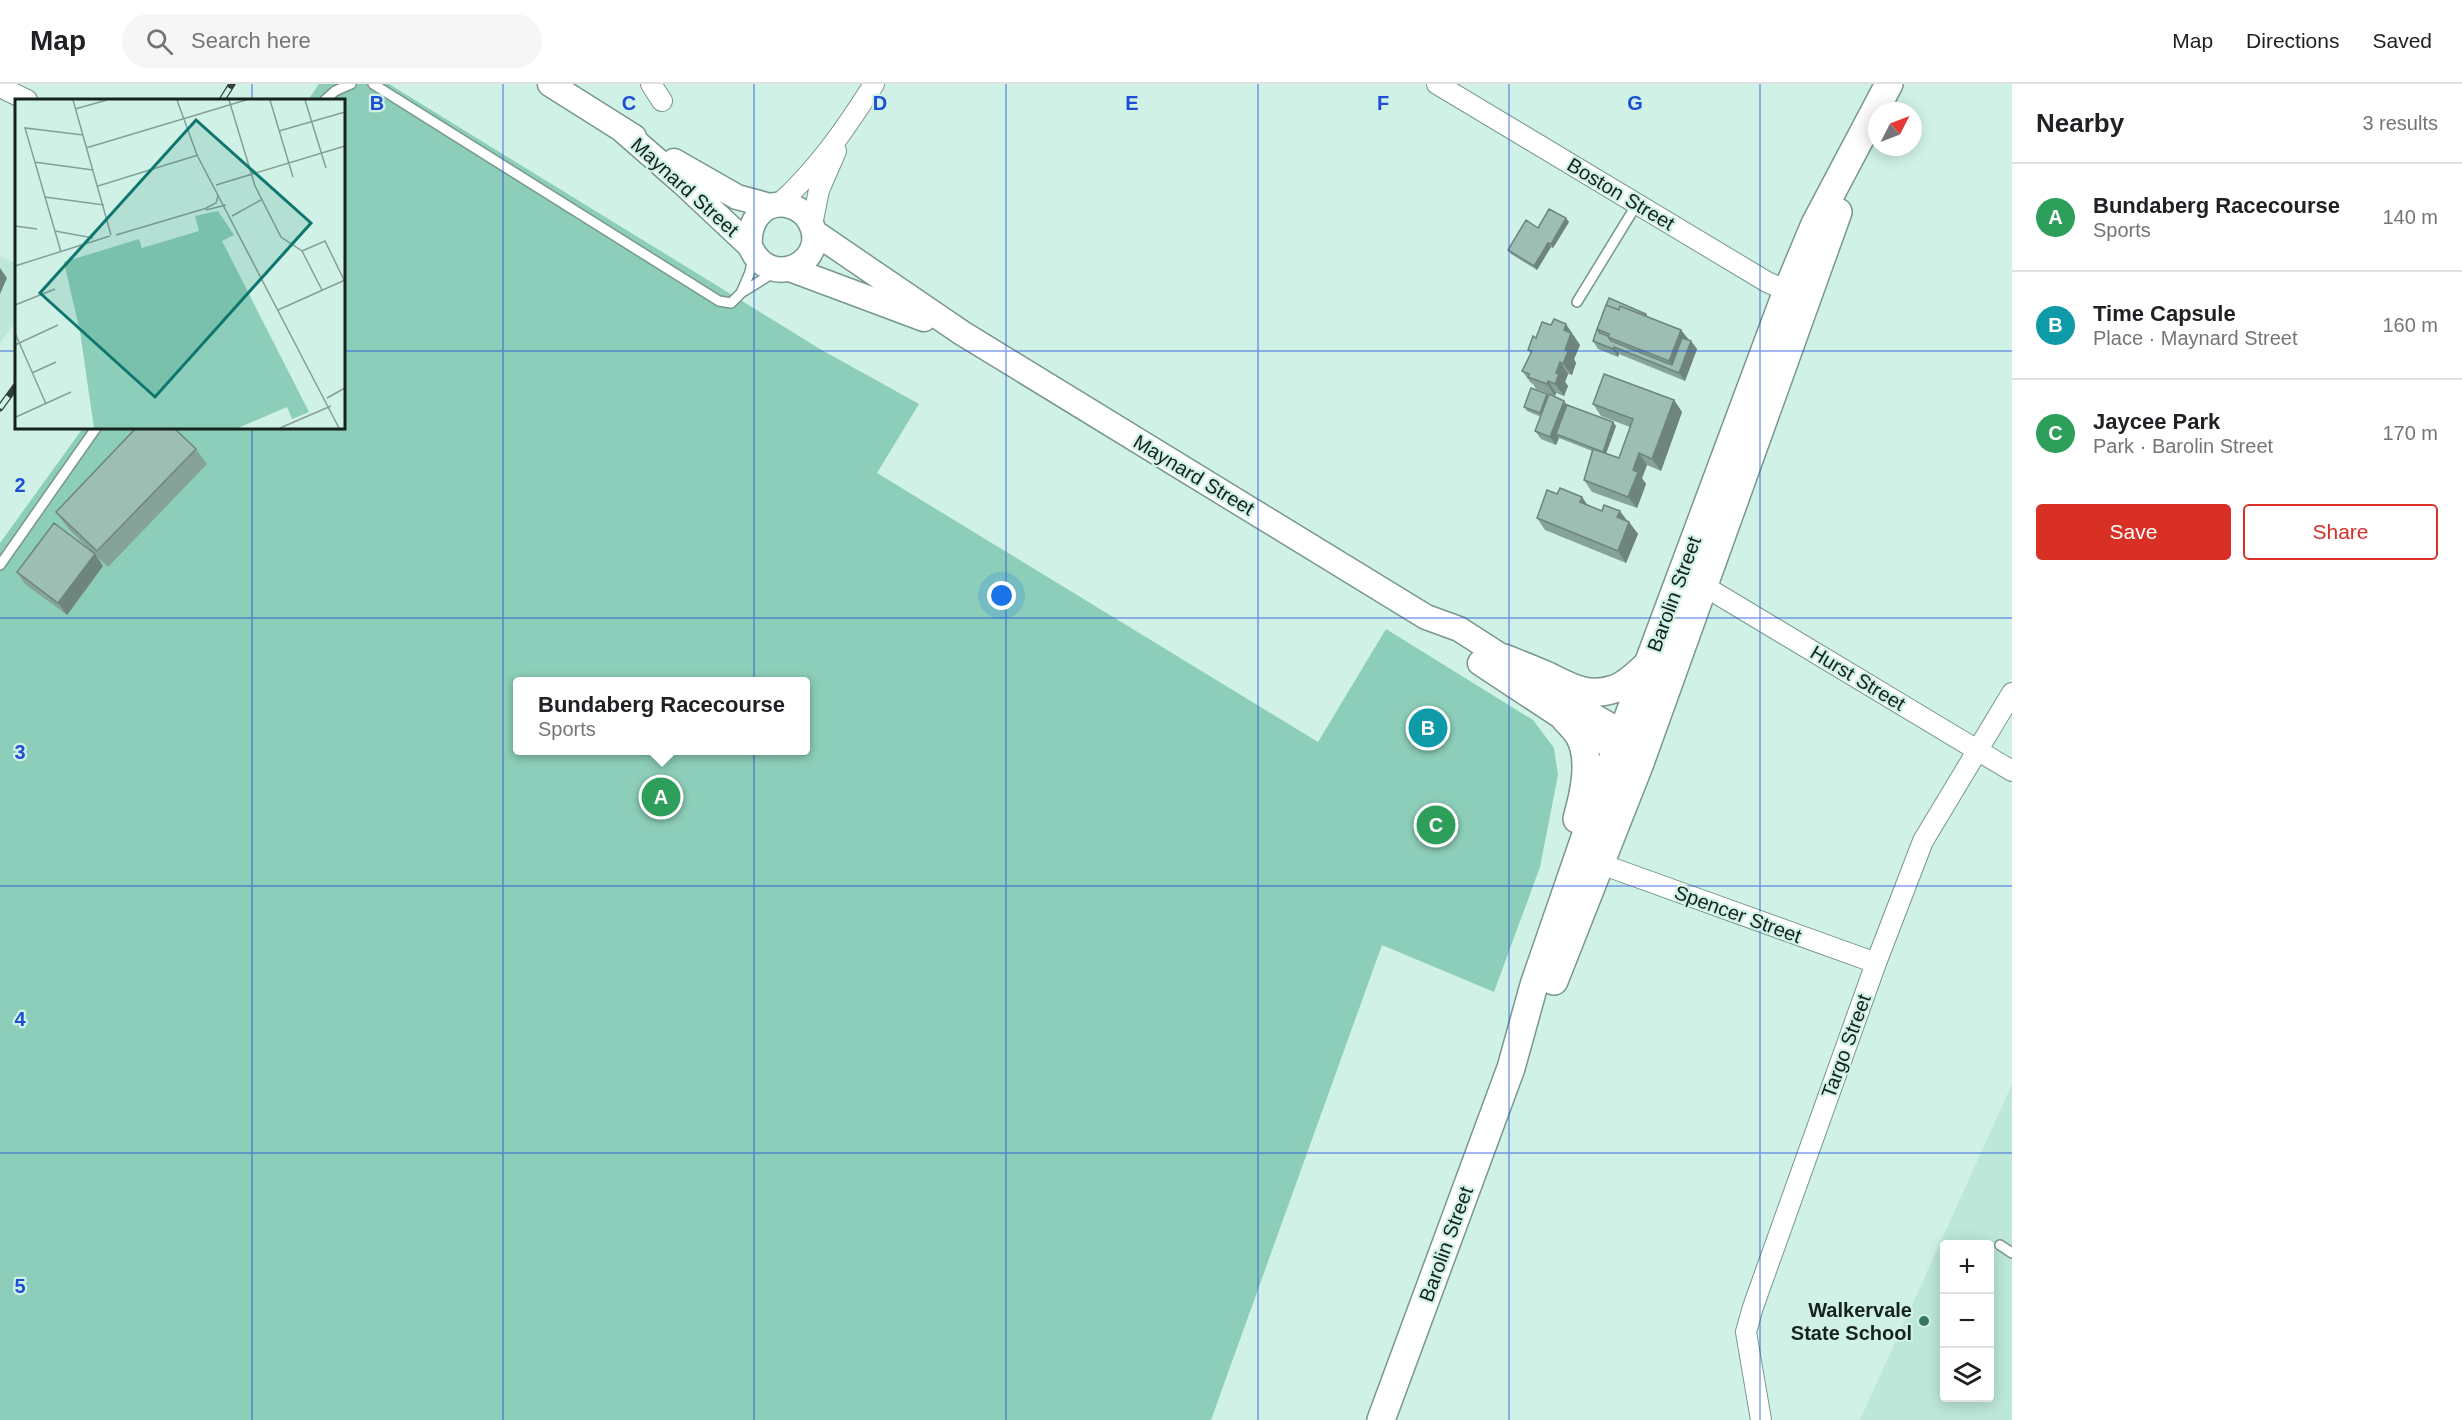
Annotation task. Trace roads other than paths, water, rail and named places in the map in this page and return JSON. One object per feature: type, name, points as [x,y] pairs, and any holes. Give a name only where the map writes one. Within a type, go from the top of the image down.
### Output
[{"type":"main road","name":"Barolin Street","points":[[1511,1068],[1550,991],[1601,864],[1704,586],[1798,296],[1815,224],[1889,84]]},
{"type":"main road","name":"Barolin Street","points":[[1381,1420],[1511,1068],[1534,985],[1619,741],[1648,664],[1798,296]]},
{"type":"main road","points":[[1504,658],[1572,689],[1593,693],[1614,689],[1624,684],[1648,664]]},
{"type":"main road","points":[[1549,943],[1560,880],[1574,834],[1584,787],[1585,751],[1582,741],[1565,719]]},
{"type":"street","name":"Maynard Street","points":[[550,84],[737,197],[775,205]]},
{"type":"street","points":[[651,84],[662,101]]},
{"type":"street","points":[[846,129],[803,180],[775,205],[760,212],[752,222],[749,234],[751,250],[764,264],[784,269],[801,264],[809,255],[814,244],[813,228],[819,190],[846,129],[874,84]]},
{"type":"street","name":"Boston Street","points":[[1437,84],[1767,282],[1798,296]]},
{"type":"street","points":[[0,87],[25,99]]},
{"type":"street","name":"Maynard Street","points":[[620,128],[683,183],[751,250]]},
{"type":"street","points":[[775,205],[798,209],[813,228]]},
{"type":"street","name":"Maynard Street","points":[[813,228],[962,333],[1426,617],[1459,629],[1504,658],[1619,741],[1643,755]]},
{"type":"street","name":"Maynard Street","points":[[784,269],[962,333]]},
{"type":"street","name":"Hurst Street","points":[[1704,586],[2012,771]]},
{"type":"street","name":"Maynard Street","points":[[1426,617],[1450,643],[1565,719],[1619,741]]},
{"type":"street","name":"Targo Street","points":[[1761,1420],[1746,1332],[1753,1307],[1876,963],[1923,841],[2012,693]]},
{"type":"street","name":"Spencer Street","points":[[1601,864],[1876,963]]},
{"type":"lane","points":[[326,99],[335,91],[351,84]]},
{"type":"lane","points":[[373,84],[720,301],[731,303],[741,293],[784,269]]},
{"type":"lane","points":[[1577,302],[1637,204]]},
{"type":"lane","points":[[741,293],[750,272],[751,250]]},
{"type":"lane","points":[[0,565],[95,429]]},
{"type":"lane","points":[[2000,1245],[2012,1253]]},
{"type":"railway","points":[[223,99],[232,84]]},
{"type":"railway","points":[[0,408],[15,387]]},
{"type":"place","name":"Time Capsule","points":[[1428,728]]},
{"type":"place","name":"Bundaberg Racecourse","points":[[661,797]]},
{"type":"place","name":"Jaycee Park","points":[[1436,825]]},
{"type":"place","name":"Walkervale State School","points":[[1924,1321]]}]
